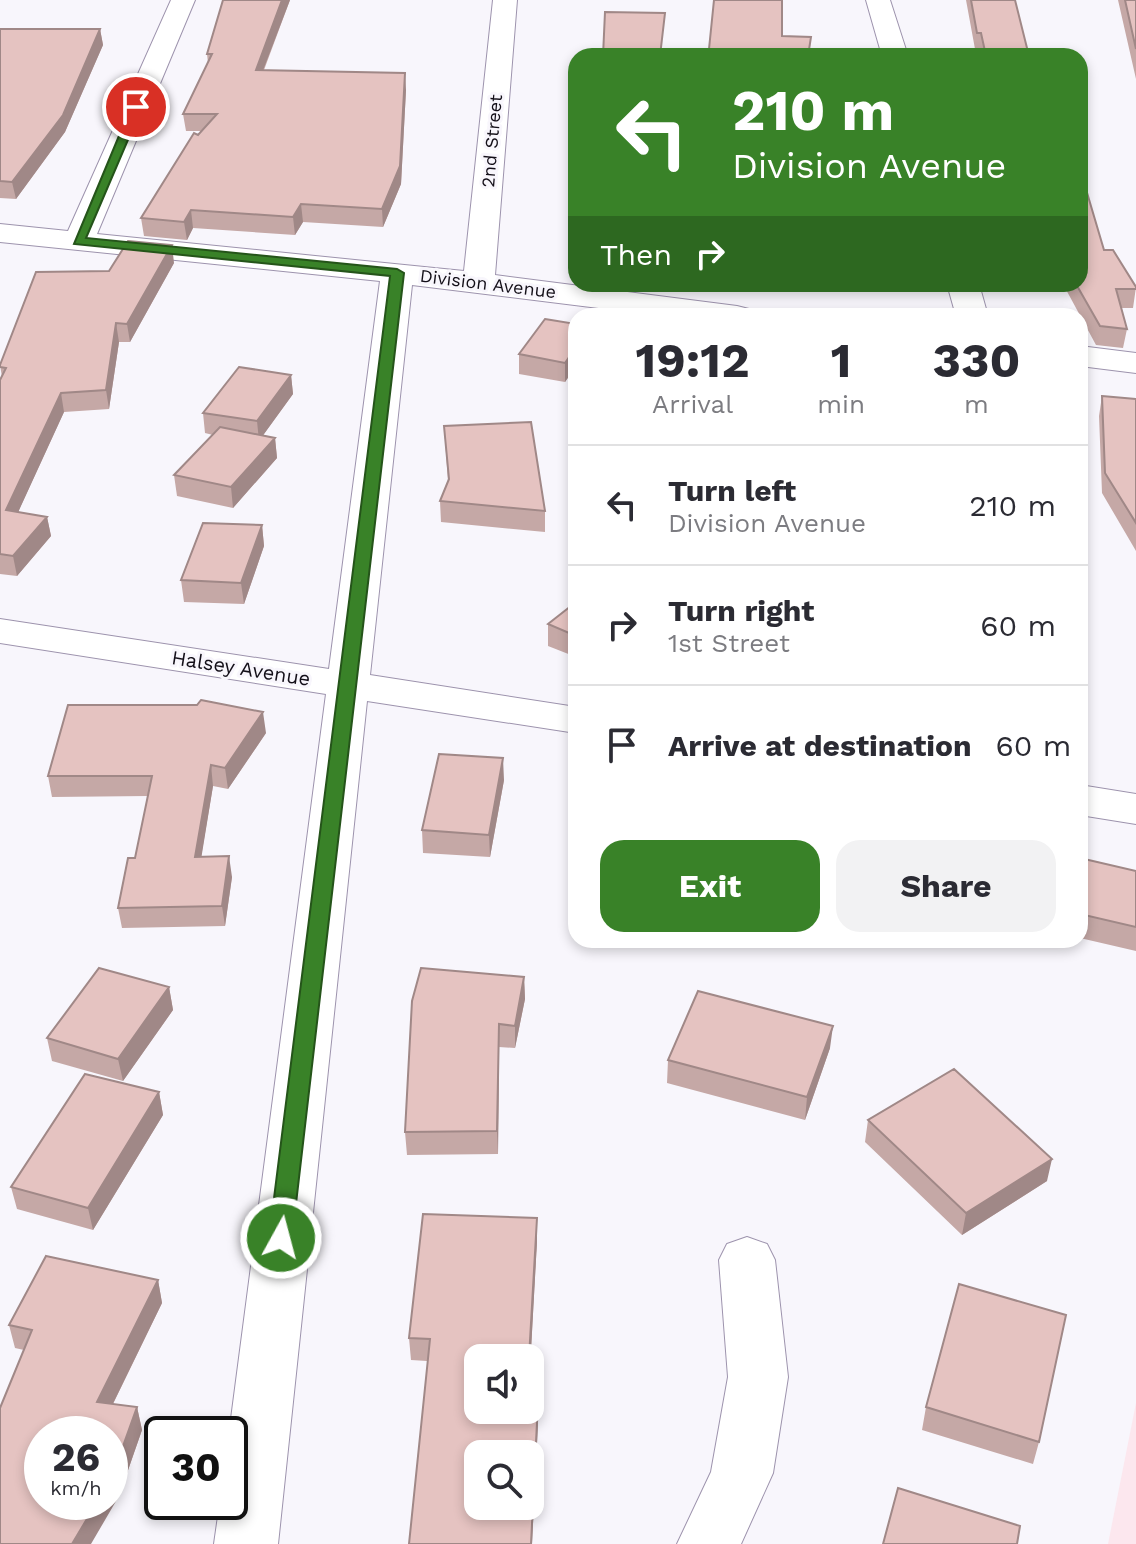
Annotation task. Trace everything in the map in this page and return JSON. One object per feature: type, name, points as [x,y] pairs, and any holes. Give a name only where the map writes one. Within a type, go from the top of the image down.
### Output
[{"type":"street","points":[[79,241],[183,0]]},
{"type":"street","name":"2nd Street","points":[[479,282],[505,0]]},
{"type":"street","points":[[878,0],[893,48]]},
{"type":"street","name":"Division Avenue","points":[[0,233],[479,282],[676,308]]},
{"type":"street","points":[[246,1544],[397,273]]},
{"type":"street","points":[[1088,357],[1136,363]]},
{"type":"street","name":"Halsey Avenue","points":[[0,631],[568,719]]},
{"type":"street","points":[[1088,801],[1136,809]]},
{"type":"street","points":[[709,1544],[742,1473],[758,1377],[747,1260]]},
{"type":"shaded area","points":[[1136,1403],[1136,1544],[1108,1544]]},
{"type":"building","points":[[223,0],[282,0],[256,70],[405,73],[400,166],[382,209],[301,204],[293,217],[191,210],[184,222],[141,218],[194,133],[198,135],[217,114],[183,114],[212,54],[207,54]]},
{"type":"building","points":[[714,0],[782,0],[782,36],[811,37],[809,48],[709,48]]},
{"type":"building","points":[[971,0],[1015,0],[1027,48],[984,48],[981,33],[977,33]]},
{"type":"building","points":[[1125,0],[1136,0],[1136,49]]},
{"type":"building","points":[[605,12],[665,13],[661,48],[603,48]]},
{"type":"building","points":[[0,29],[100,29],[63,115],[12,182],[0,181]]},
{"type":"building","points":[[1088,196],[1104,250],[1113,250],[1136,287],[1116,289],[1127,329],[1100,326],[1081,292],[1088,292]]},
{"type":"building","points":[[128,241],[172,245],[127,324],[116,323],[106,390],[61,393],[6,510],[47,517],[13,556],[0,554],[0,380],[6,368],[0,365],[36,272],[109,271]]},
{"type":"building","points":[[545,319],[568,323],[568,359],[565,363],[519,354]]},
{"type":"building","points":[[239,367],[291,375],[257,421],[203,413]]},
{"type":"building","points":[[1102,396],[1136,399],[1136,523],[1105,473]]},
{"type":"building","points":[[531,422],[545,511],[440,501],[449,479],[444,426]]},
{"type":"building","points":[[220,427],[275,438],[231,487],[174,475]]},
{"type":"building","points":[[203,523],[262,525],[241,583],[181,580]]},
{"type":"building","points":[[568,608],[568,633],[548,624]]},
{"type":"building","points":[[201,700],[263,712],[225,768],[211,765],[195,857],[229,856],[222,906],[118,908],[128,858],[135,858],[152,776],[48,776],[68,705],[197,705]]},
{"type":"building","points":[[439,754],[503,758],[489,835],[422,830]]},
{"type":"building","points":[[1088,860],[1136,871],[1136,927],[1088,916]]},
{"type":"building","points":[[99,968],[169,987],[118,1059],[47,1038]]},
{"type":"building","points":[[421,968],[524,977],[515,1026],[499,1024],[497,1131],[405,1132],[412,1001]]},
{"type":"building","points":[[698,991],[833,1026],[807,1097],[668,1060]]},
{"type":"building","points":[[954,1069],[1052,1159],[966,1213],[868,1120]]},
{"type":"building","points":[[85,1074],[159,1092],[88,1208],[11,1187]]},
{"type":"building","points":[[423,1214],[537,1218],[530,1344],[464,1344],[464,1424],[537,1424],[536,1440],[464,1440],[464,1520],[532,1520],[531,1544],[409,1544],[430,1339],[409,1338]]},
{"type":"building","points":[[46,1256],[158,1280],[97,1402],[137,1407],[128,1432],[128,1416],[24,1416],[24,1520],[86,1520],[72,1544],[0,1544],[0,1408],[32,1330],[9,1325]]},
{"type":"building","points":[[959,1284],[1066,1315],[1039,1442],[926,1407]]},
{"type":"building","points":[[898,1488],[1020,1526],[1017,1544],[883,1544]]},
{"type":"route","points":[[136,107],[79,241],[397,273],[281,1238]]}]
